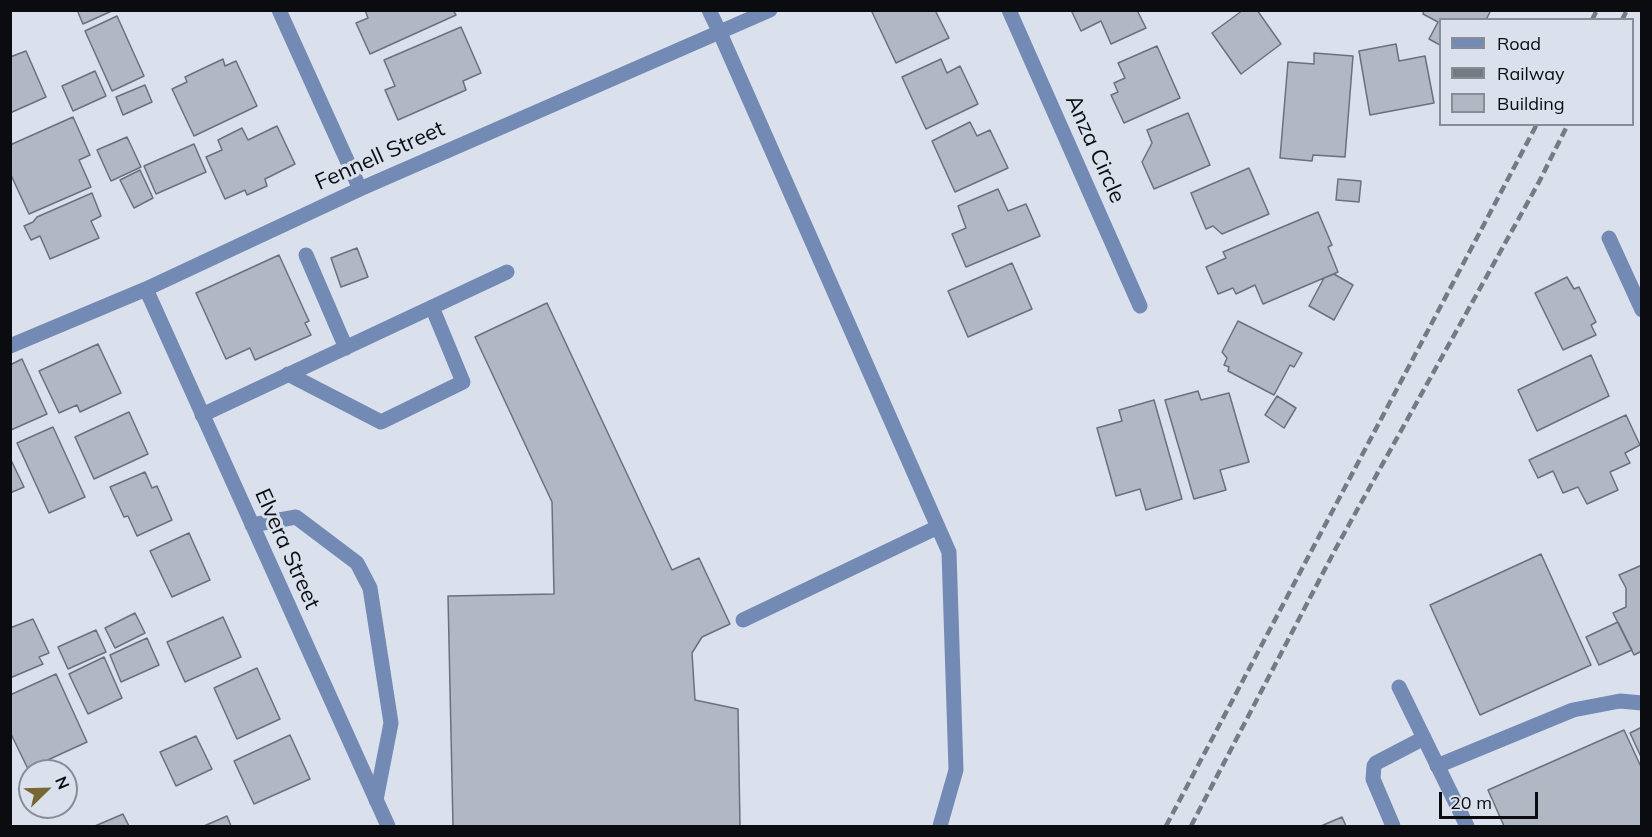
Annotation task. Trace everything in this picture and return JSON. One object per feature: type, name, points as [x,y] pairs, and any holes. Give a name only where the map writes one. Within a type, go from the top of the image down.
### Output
[{"type":"street","points":[[279,10],[360,189]]},
{"type":"street","points":[[710,10],[949,552],[956,770],[940,826]]},
{"type":"street","name":"Fennell Street","points":[[11,344],[146,289],[360,189],[770,10]]},
{"type":"street","name":"Anza Circle","points":[[1009,10],[1140,306]]},
{"type":"street","points":[[1609,238],[1641,310]]},
{"type":"street","points":[[306,255],[346,348]]},
{"type":"street","points":[[202,415],[507,272]]},
{"type":"street","name":"Elvera Street","points":[[146,289],[388,826]]},
{"type":"street","points":[[288,374],[381,422],[463,382],[432,307]]},
{"type":"street","points":[[252,525],[296,517],[357,563],[370,588],[392,723],[376,801]]},
{"type":"street","points":[[743,620],[938,527]]},
{"type":"street","points":[[1399,687],[1467,826]]},
{"type":"street","points":[[1437,766],[1574,710],[1620,701],[1641,703]]},
{"type":"street","points":[[1393,826],[1373,779],[1374,766],[1424,738]]},
{"type":"building","points":[[77,10],[114,10],[83,24]]},
{"type":"building","points":[[365,10],[453,10],[456,15],[370,54],[356,23],[368,18]]},
{"type":"building","points":[[874,10],[935,10],[949,38],[896,63],[872,12]]},
{"type":"building","points":[[1071,10],[1137,10],[1146,28],[1111,44],[1101,21],[1081,31]]},
{"type":"building","points":[[1243,10],[1257,10],[1281,44],[1241,74],[1212,33]]},
{"type":"building","points":[[1424,10],[1491,10],[1487,18],[1439,18],[1439,44],[1429,39],[1438,22],[1423,14]]},
{"type":"building","points":[[117,16],[144,76],[112,91],[85,31]]},
{"type":"building","points":[[461,27],[481,73],[463,81],[466,90],[398,120],[385,90],[395,86],[384,60]]},
{"type":"building","points":[[1396,44],[1399,61],[1425,56],[1434,103],[1370,115],[1359,51]]},
{"type":"building","points":[[1157,46],[1180,98],[1124,123],[1111,95],[1118,92],[1114,83],[1125,78],[1118,63]]},
{"type":"building","points":[[26,51],[46,97],[10,113],[10,57]]},
{"type":"building","points":[[1314,53],[1353,56],[1345,157],[1313,155],[1312,161],[1280,158],[1288,62],[1314,64]]},
{"type":"building","points":[[223,59],[225,66],[236,61],[257,106],[194,136],[172,89],[187,82],[185,77]]},
{"type":"building","points":[[941,59],[947,73],[960,66],[978,104],[926,129],[902,77]]},
{"type":"building","points":[[95,71],[106,96],[73,111],[62,86]]},
{"type":"building","points":[[145,85],[152,102],[123,115],[116,97]]},
{"type":"building","points":[[1188,113],[1210,165],[1154,189],[1142,162],[1152,143],[1147,130]]},
{"type":"building","points":[[73,117],[90,155],[79,160],[91,187],[29,214],[10,173],[10,145]]},
{"type":"building","points":[[970,122],[977,136],[990,130],[1008,168],[955,192],[932,141]]},
{"type":"building","points":[[277,126],[295,164],[265,179],[267,186],[247,195],[245,190],[225,199],[206,157],[222,150],[218,140],[242,128],[248,140]]},
{"type":"building","points":[[127,137],[141,167],[111,181],[97,150]]},
{"type":"building","points":[[194,144],[206,172],[156,194],[144,166]]},
{"type":"building","points":[[1249,168],[1269,214],[1222,234],[1213,226],[1206,229],[1191,193]]},
{"type":"building","points":[[140,170],[153,198],[134,208],[120,180]]},
{"type":"building","points":[[1338,179],[1361,181],[1359,202],[1336,200]]},
{"type":"building","points":[[998,189],[1008,211],[1026,204],[1040,236],[966,267],[952,234],[966,228],[958,206]]},
{"type":"building","points":[[92,193],[101,216],[91,221],[99,238],[50,259],[40,236],[31,240],[24,226],[33,222],[37,217]]},
{"type":"building","points":[[1318,212],[1332,245],[1328,247],[1338,272],[1263,304],[1255,285],[1236,294],[1233,288],[1218,294],[1206,267],[1226,258],[1223,252]]},
{"type":"building","points":[[357,248],[368,277],[341,287],[331,258]]},
{"type":"building","points":[[279,255],[309,321],[305,323],[311,335],[255,360],[250,348],[226,359],[196,293]]},
{"type":"building","points":[[1012,263],[1032,309],[968,337],[948,291]]},
{"type":"building","points":[[1334,274],[1353,285],[1334,320],[1309,306],[1324,278]]},
{"type":"building","points":[[1567,277],[1574,289],[1579,287],[1596,322],[1591,325],[1596,335],[1563,350],[1535,293]]},
{"type":"building","points":[[547,303],[672,570],[699,558],[730,624],[702,637],[692,653],[695,700],[738,709],[740,826],[453,826],[448,596],[554,594],[552,502],[475,337]]},
{"type":"building","points":[[1238,321],[1302,353],[1294,367],[1290,365],[1274,395],[1228,371],[1229,367],[1224,365],[1227,358],[1222,352]]},
{"type":"building","points":[[98,344],[121,393],[80,412],[77,405],[59,413],[39,371]]},
{"type":"building","points":[[1591,355],[1609,396],[1537,431],[1518,390]]},
{"type":"building","points":[[22,359],[47,414],[11,430],[10,365]]},
{"type":"building","points":[[1198,391],[1201,400],[1229,393],[1249,462],[1220,470],[1226,490],[1194,499],[1165,400]]},
{"type":"building","points":[[1277,396],[1296,408],[1284,428],[1265,415]]},
{"type":"building","points":[[1154,400],[1182,499],[1146,510],[1140,489],[1116,496],[1097,428],[1122,421],[1119,410]]},
{"type":"building","points":[[129,412],[148,454],[94,479],[75,437]]},
{"type":"building","points":[[1626,415],[1640,445],[1625,453],[1630,463],[1610,472],[1618,490],[1587,504],[1578,487],[1563,493],[1553,471],[1538,478],[1529,460]]},
{"type":"building","points":[[53,427],[85,497],[49,513],[17,443]]},
{"type":"building","points":[[10,458],[24,487],[10,493]]},
{"type":"building","points":[[145,472],[152,488],[157,486],[172,520],[137,536],[128,516],[124,517],[110,487]]},
{"type":"building","points":[[189,533],[210,580],[172,597],[150,551]]},
{"type":"building","points":[[1541,554],[1591,665],[1480,715],[1430,605]]},
{"type":"building","points":[[1642,565],[1642,651],[1634,655],[1613,613],[1626,607],[1626,588],[1619,575]]},
{"type":"building","points":[[135,613],[145,633],[115,648],[105,628]]},
{"type":"building","points":[[223,617],[241,657],[185,682],[167,642]]},
{"type":"building","points":[[33,619],[49,653],[39,657],[43,664],[10,678],[10,628]]},
{"type":"building","points":[[1618,622],[1632,650],[1599,665],[1586,637]]},
{"type":"building","points":[[96,630],[106,652],[68,669],[58,647]]},
{"type":"building","points":[[147,638],[159,665],[121,682],[110,655]]},
{"type":"building","points":[[104,657],[122,698],[88,714],[69,674]]},
{"type":"building","points":[[257,668],[280,719],[237,739],[214,688]]},
{"type":"building","points":[[56,674],[87,742],[50,759],[23,759],[10,732],[10,695]]},
{"type":"building","points":[[1642,727],[1642,759],[1630,733]]},
{"type":"building","points":[[1624,730],[1642,769],[1642,826],[1504,826],[1488,790]]},
{"type":"building","points":[[290,735],[310,779],[254,804],[234,761]]},
{"type":"building","points":[[196,736],[212,769],[176,786],[160,752]]},
{"type":"building","points":[[123,814],[129,826],[95,826]]},
{"type":"building","points":[[227,816],[231,826],[204,826]]},
{"type":"building","points":[[1342,817],[1346,826],[1321,826]]},
{"type":"railway","points":[[1593,18],[1597,10]]},
{"type":"railway","points":[[1623,18],[1627,10]]},
{"type":"railway","points":[[1166,826],[1536,126]]},
{"type":"railway","points":[[1191,826],[1336,548],[1539,182],[1567,126]]}]
